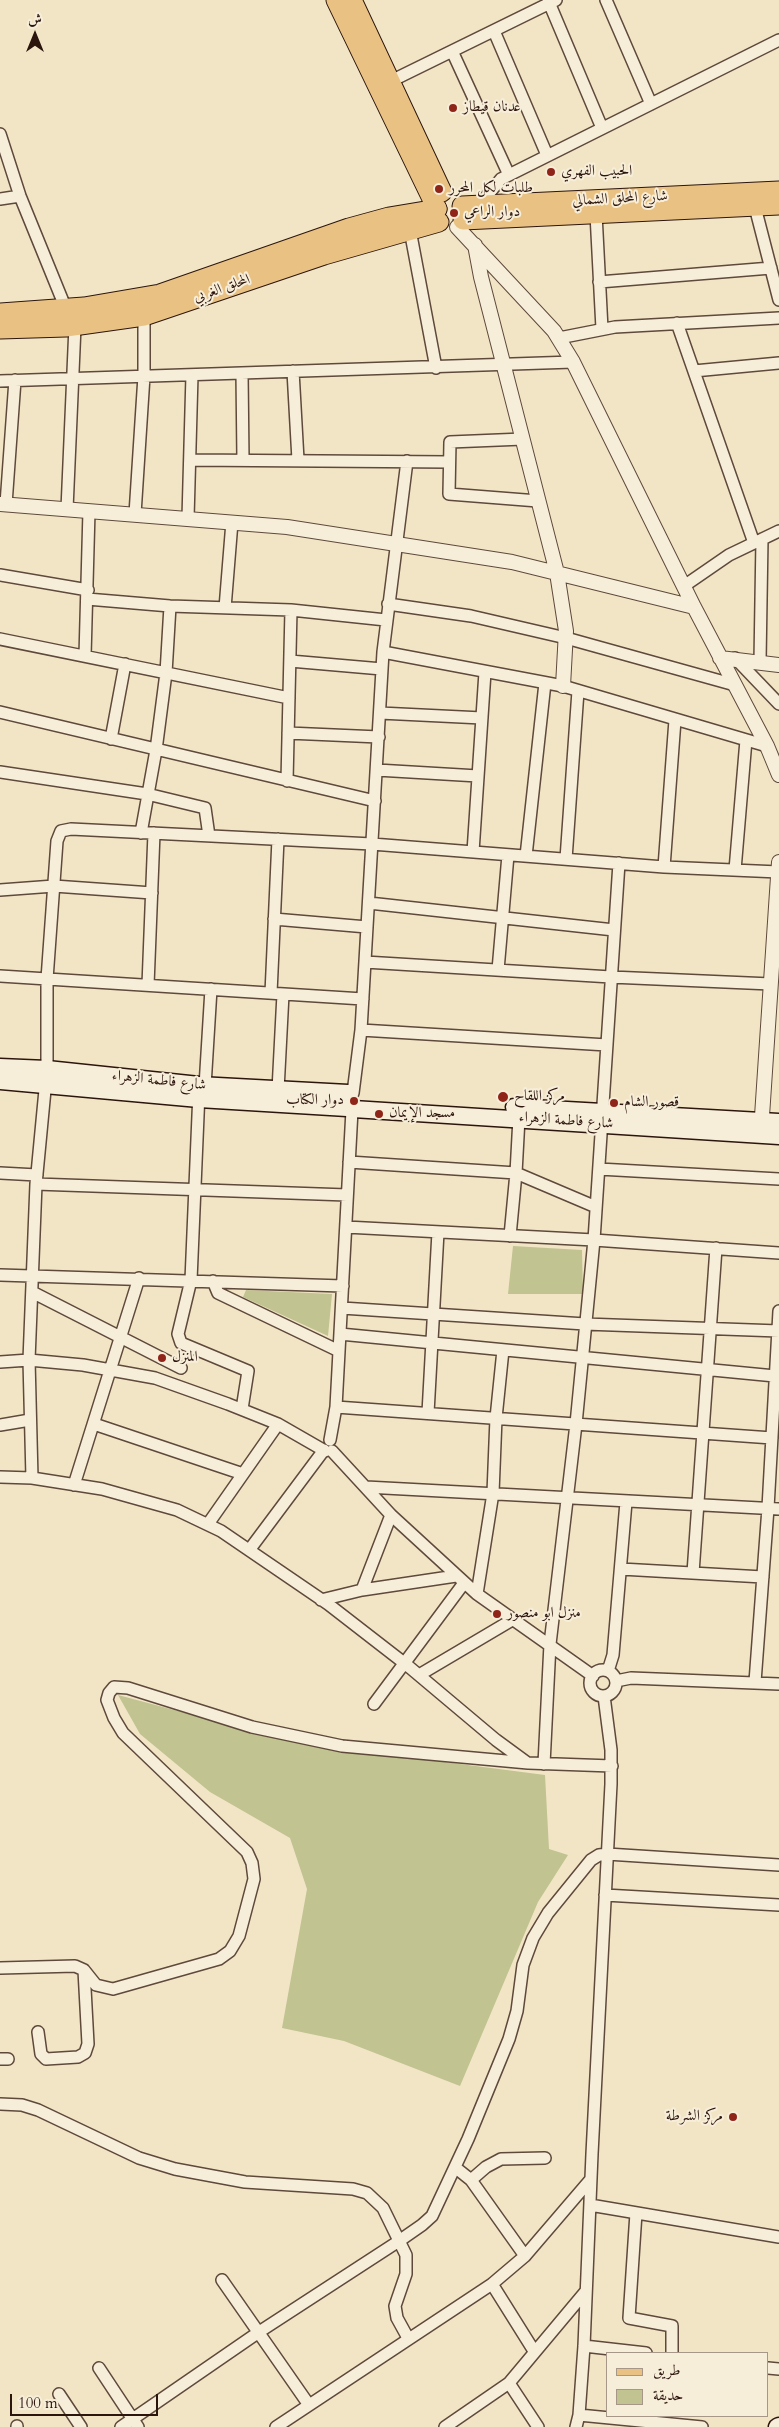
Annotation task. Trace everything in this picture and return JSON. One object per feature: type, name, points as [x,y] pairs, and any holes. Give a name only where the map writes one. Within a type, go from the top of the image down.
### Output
[{"type":"main road","points":[[336,0],[455,213]]},
{"type":"main road","points":[[352,0],[455,213]]},
{"type":"main road","name":"شارع المحلق الشمالي","points":[[455,213],[779,191]]},
{"type":"main road","name":"شارع المحلق الشمالي","points":[[455,213],[596,214],[779,206]]},
{"type":"main road","name":"المحلق الغربي","points":[[0,329],[75,326],[144,316],[324,254],[410,230],[455,213]]},
{"type":"main road","name":"المحلق الغربي","points":[[0,313],[66,309],[160,294],[349,228],[389,217],[455,213]]},
{"type":"main road","name":"شارع فاطمة الزهراء","points":[[0,1066],[46,1076],[519,1118],[602,1117]]},
{"type":"main road","name":"شارع فاطمة الزهراء","points":[[0,1082],[46,1076]]},
{"type":"main road","name":"شارع فاطمة الزهراء","points":[[201,1090],[278,1090],[352,1102],[370,1099],[761,1128],[779,1136]]},
{"type":"main road","name":"شارع فاطمة الزهراء","points":[[761,1128],[779,1122]]},
{"type":"street","points":[[606,0],[651,104]]},
{"type":"street","points":[[391,81],[551,1],[602,128]]},
{"type":"street","points":[[494,31],[547,155]]},
{"type":"street","points":[[779,40],[509,175],[455,213],[475,244],[554,330],[573,362],[694,607],[773,755],[779,775]]},
{"type":"street","points":[[452,51],[509,175]]},
{"type":"street","points":[[0,134],[20,196],[66,309]]},
{"type":"street","points":[[0,199],[20,196]]},
{"type":"street","points":[[755,207],[777,286],[779,300]]},
{"type":"street","points":[[596,214],[602,329]]},
{"type":"street","points":[[410,230],[436,368]]},
{"type":"street","points":[[475,244],[557,573],[566,638],[563,686]]},
{"type":"street","points":[[599,282],[771,268]]},
{"type":"street","points":[[135,514],[144,376],[144,316]]},
{"type":"street","points":[[559,338],[602,329],[779,318]]},
{"type":"street","points":[[677,323],[758,541],[760,661]]},
{"type":"street","points":[[67,509],[75,326]]},
{"type":"street","points":[[0,381],[504,366],[573,362]]},
{"type":"street","points":[[694,371],[779,364]]},
{"type":"street","points":[[293,371],[298,460]]},
{"type":"street","points":[[242,373],[243,460]]},
{"type":"street","points":[[188,518],[192,375]]},
{"type":"street","points":[[15,380],[3,504],[287,527],[512,562],[694,607]]},
{"type":"street","points":[[523,439],[450,442],[449,494],[538,501]]},
{"type":"street","points":[[190,460],[449,462]]},
{"type":"street","points":[[250,1549],[328,1448],[336,1407],[352,1102],[363,999],[383,652],[407,461]]},
{"type":"street","points":[[85,656],[89,511]]},
{"type":"street","points":[[226,608],[232,522]]},
{"type":"street","points":[[684,586],[729,555],[779,531]]},
{"type":"street","points":[[0,575],[88,595],[170,606],[291,610],[386,620]]},
{"type":"street","points":[[388,604],[471,616],[566,638],[735,685]]},
{"type":"street","points":[[141,833],[156,750],[166,673],[170,606]]},
{"type":"street","points":[[286,781],[291,610]]},
{"type":"street","points":[[0,639],[289,698]]},
{"type":"street","points":[[383,652],[563,686],[746,740],[773,755]]},
{"type":"street","points":[[720,658],[735,658],[779,664]]},
{"type":"street","points":[[735,658],[779,704]]},
{"type":"street","points":[[290,661],[382,669]]},
{"type":"street","points":[[111,739],[125,664]]},
{"type":"street","points":[[473,852],[485,672]]},
{"type":"street","points":[[526,856],[545,683]]},
{"type":"street","points":[[566,859],[578,691]]},
{"type":"street","points":[[0,712],[375,801]]},
{"type":"street","points":[[380,713],[482,718]]},
{"type":"street","points":[[664,867],[675,720]]},
{"type":"street","points":[[288,733],[379,737]]},
{"type":"street","points":[[735,870],[746,740]]},
{"type":"street","points":[[377,770],[478,776]]},
{"type":"street","points":[[0,772],[147,794],[206,808],[209,836]]},
{"type":"street","points":[[32,1478],[29,1360],[32,1274],[37,1180],[46,1076],[47,979],[57,841],[61,831],[71,829],[372,844],[664,867],[735,870],[779,869],[761,1128]]},
{"type":"street","points":[[148,985],[154,833]]},
{"type":"street","points":[[278,839],[274,918],[278,1090]]},
{"type":"street","points":[[498,970],[501,918],[508,855]]},
{"type":"street","points":[[544,1764],[550,1644],[568,1498],[594,1240],[619,863]]},
{"type":"street","points":[[0,890],[54,886],[152,893]]},
{"type":"street","points":[[368,903],[614,930]]},
{"type":"street","points":[[274,918],[367,927]]},
{"type":"street","points":[[365,962],[612,977],[771,984]]},
{"type":"street","points":[[0,976],[363,999]]},
{"type":"street","points":[[211,989],[201,1090],[192,1280],[178,1334],[181,1343],[248,1371],[242,1409]]},
{"type":"street","points":[[360,1030],[607,1045]]},
{"type":"street","points":[[510,1236],[519,1118]]},
{"type":"street","points":[[349,1162],[516,1173],[596,1208]]},
{"type":"street","points":[[599,1169],[779,1179]]},
{"type":"street","points":[[0,1172],[37,1180],[196,1190],[347,1195]]},
{"type":"street","points":[[346,1227],[594,1240],[779,1253]]},
{"type":"street","points":[[428,1413],[438,1232]]},
{"type":"street","points":[[693,1573],[716,1248]]},
{"type":"street","points":[[0,1275],[32,1274],[343,1286]]},
{"type":"street","points":[[74,1485],[122,1338],[139,1278]]},
{"type":"street","points":[[214,1281],[218,1293],[339,1351]]},
{"type":"street","points":[[32,1292],[181,1368]]},
{"type":"street","points":[[342,1308],[585,1324],[778,1331]]},
{"type":"street","points":[[755,1682],[763,1577],[774,1509],[772,1438],[779,1311]]},
{"type":"street","points":[[340,1334],[775,1376]]},
{"type":"street","points":[[476,1594],[493,1493],[496,1418],[503,1350]]},
{"type":"street","points":[[0,1362],[29,1360],[111,1370],[155,1378],[242,1409],[328,1448],[391,1515],[476,1594],[550,1644],[593,1676]]},
{"type":"street","points":[[336,1407],[772,1438]]},
{"type":"street","points":[[0,1426],[30,1420]]},
{"type":"street","points":[[94,1424],[243,1474]]},
{"type":"street","points":[[208,1524],[278,1424]]},
{"type":"street","points":[[0,1478],[32,1478],[102,1489],[177,1510],[208,1524],[250,1549],[322,1600],[405,1663],[496,1740],[528,1763]]},
{"type":"street","points":[[366,1488],[493,1493],[774,1509]]},
{"type":"street","points":[[608,1671],[613,1655],[626,1502]]},
{"type":"street","points":[[362,1590],[391,1515]]},
{"type":"street","points":[[621,1569],[763,1577]]},
{"type":"street","points":[[322,1600],[362,1590],[460,1579]]},
{"type":"street","points":[[374,1704],[405,1663],[460,1579]]},
{"type":"street","points":[[420,1675],[512,1620]]},
{"type":"street","points":[[599,1671],[608,1671],[616,1680],[615,1689],[604,1696],[593,1692],[590,1684],[593,1676],[599,1671]]},
{"type":"street","points":[[616,1680],[632,1678],[779,1684]]},
{"type":"street","points":[[0,1968],[70,1965],[84,1970],[96,1986],[113,1989],[219,1958],[230,1951],[237,1941],[252,1893],[254,1879],[252,1863],[243,1847],[123,1733],[108,1703],[109,1693],[114,1687],[128,1688],[224,1719],[317,1742],[383,1752],[544,1764],[612,1766]]},
{"type":"street","points":[[604,1696],[612,1766],[584,2346],[577,2421],[702,2427]]},
{"type":"street","points":[[121,2427],[135,2423],[259,2332],[399,2241],[432,2216],[456,2168],[509,2039],[517,2011],[523,1965],[533,1938],[548,1913],[591,1860],[599,1855],[607,1854],[779,1865]]},
{"type":"street","points":[[605,1895],[779,1906]]},
{"type":"street","points":[[38,2032],[41,2054],[46,2058],[78,2057],[85,2053],[88,2044],[84,1970]]},
{"type":"street","points":[[0,2104],[22,2105],[38,2110],[131,2155],[175,2169],[245,2182],[353,2189],[367,2192],[379,2202],[406,2256],[407,2267],[395,2302],[395,2310],[408,2338]]},
{"type":"street","points":[[471,2180],[486,2167],[501,2159],[545,2158]]},
{"type":"street","points":[[456,2168],[471,2180],[525,2256]]},
{"type":"street","points":[[276,2427],[492,2284],[525,2256],[591,2179]]},
{"type":"street","points":[[590,2205],[779,2237]]},
{"type":"street","points":[[636,2213],[629,2318],[672,2326],[672,2352]]},
{"type":"street","points":[[222,2280],[309,2405]]},
{"type":"street","points":[[492,2284],[534,2350]]},
{"type":"street","points":[[445,2427],[509,2383],[534,2350],[586,2291]]},
{"type":"street","points":[[584,2346],[637,2352]]},
{"type":"street","points":[[99,2368],[135,2423]]},
{"type":"street","points":[[509,2383],[538,2427]]},
{"type":"street","points":[[59,2394],[80,2427]]},
{"type":"green space","points":[[513,1246],[582,1250],[583,1294],[508,1294]]},
{"type":"green space","points":[[246,1290],[332,1294],[328,1336],[243,1297]]},
{"type":"green space","points":[[118,1695],[298,1743],[545,1775],[549,1849],[568,1855],[538,1902],[460,2086],[344,2041],[282,2028],[307,1889],[290,1838],[210,1792],[140,1734]]},
{"type":"place","name":"عدنان قيطاز","points":[[453,108]]},
{"type":"place","name":"الحبيب الفهري","points":[[551,172]]},
{"type":"place","name":"طلبات لكل المحرر","points":[[439,189]]},
{"type":"place","name":"دوار الراعي","points":[[454,213]]},
{"type":"place","name":"مركز اللقاح","points":[[503,1097]]},
{"type":"place","name":"دوار الكتاب","points":[[354,1101]]},
{"type":"place","name":"قصور الشام","points":[[614,1103]]},
{"type":"place","name":"مسجد الإيمان","points":[[379,1114]]},
{"type":"place","name":"المنزل","points":[[162,1358]]},
{"type":"place","name":"منزل ابو منصور","points":[[497,1614]]},
{"type":"place","name":"مركز الشرطة","points":[[733,2117]]}]
